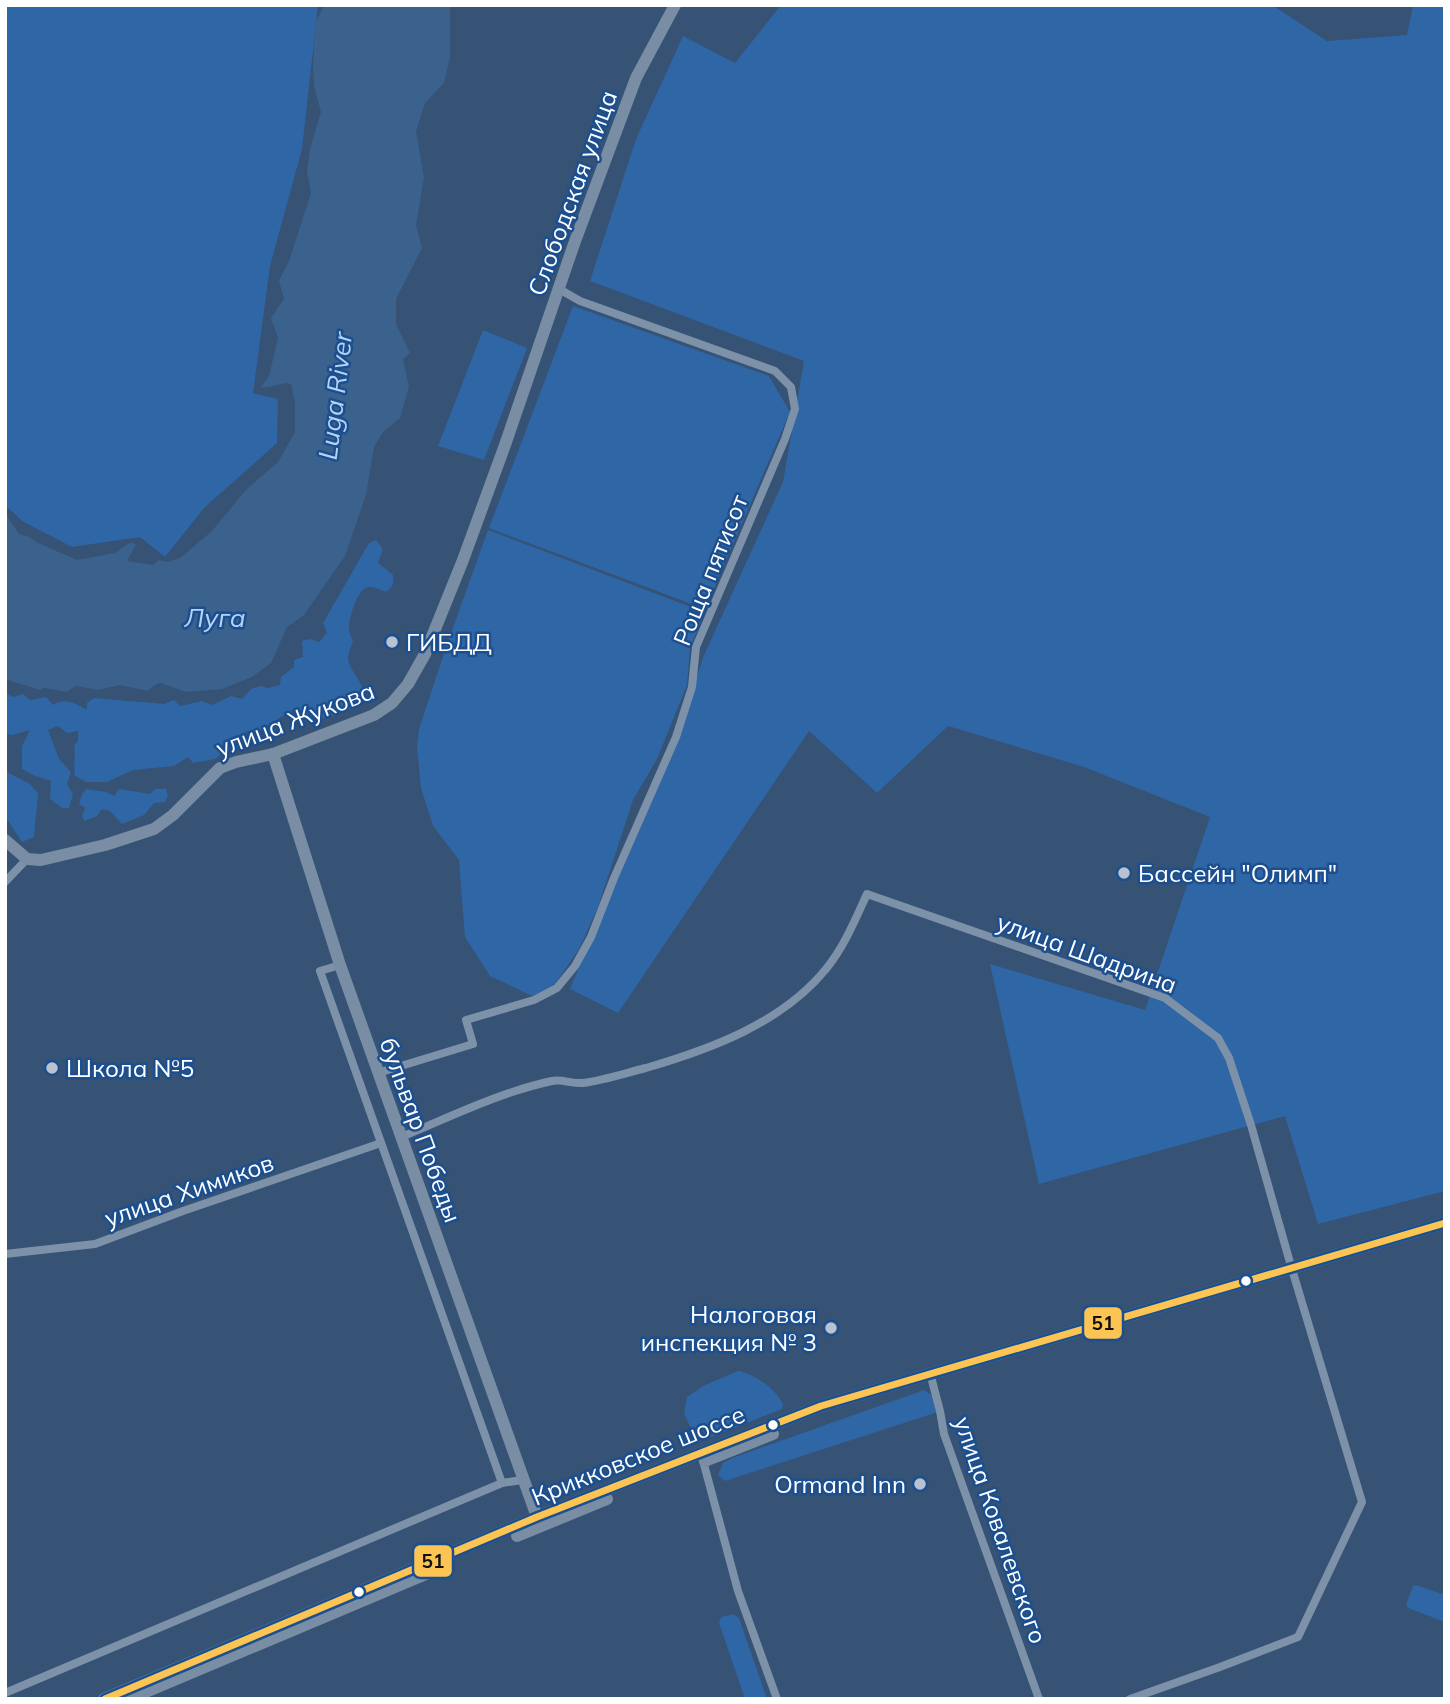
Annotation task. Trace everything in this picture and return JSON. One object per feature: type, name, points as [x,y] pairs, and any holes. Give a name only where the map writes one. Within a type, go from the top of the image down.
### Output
[{"type":"main road","name":"Слободская улица","points":[[505,445],[636,78],[675,5]]},
{"type":"main road","name":"улица Жукова","points":[[27,859],[58,857],[154,829],[173,815],[220,768],[274,754],[374,715],[392,704],[408,684],[440,619],[505,445]]},
{"type":"main road","name":"бульвар Победы","points":[[274,754],[340,965],[537,1517]]},
{"type":"main road","points":[[5,841],[27,859]]},
{"type":"main road","name":"Крикковское шоссе","points":[[104,1699],[537,1517],[702,1458],[821,1406],[1445,1223]]},
{"type":"main road","points":[[1292,1270],[1445,1230]]},
{"type":"main road","points":[[129,1699],[702,1458]]},
{"type":"street","name":"Роща пятисот","points":[[379,1073],[473,1044],[466,1020],[534,1000],[557,988],[575,966],[591,937],[676,737],[692,687],[696,648],[785,439],[795,409],[792,387],[775,370],[579,301],[559,289]]},
{"type":"street","points":[[5,882],[27,859]]},
{"type":"street","name":"улица Шадрина","points":[[401,1137],[499,1097],[555,1080],[581,1083],[621,1075],[681,1058],[742,1033],[793,1002],[825,970],[842,945],[867,894],[1165,998],[1217,1038],[1229,1058],[1251,1125],[1362,1502],[1298,1637],[1130,1699]]},
{"type":"street","points":[[340,965],[320,971],[502,1483]]},
{"type":"street","name":"улица Химиков","points":[[5,1254],[94,1244],[381,1143]]},
{"type":"street","name":"улица Ковалевского","points":[[930,1376],[944,1434],[1039,1699]]},
{"type":"street","points":[[702,1458],[738,1591],[777,1699]]},
{"type":"street","points":[[5,1693],[502,1483],[522,1480]]},
{"type":"shaded area","points":[[5,5],[318,5],[302,149],[270,266],[253,393],[278,399],[277,443],[204,508],[165,557],[140,537],[72,547],[22,521],[5,505]]},
{"type":"shaded area","points":[[781,5],[1272,5],[1327,41],[1407,35],[1413,5],[1445,5],[1445,1191],[1318,1224],[1285,1116],[1039,1184],[990,964],[1145,1010],[1210,817],[1084,767],[948,726],[877,793],[809,731],[618,1013],[570,989],[676,737],[704,655],[783,482],[804,361],[590,281],[636,139],[683,36],[735,63]]},
{"type":"shaded area","points":[[573,306],[769,376],[790,412],[705,609],[489,528]]},
{"type":"shaded area","points":[[483,330],[527,348],[484,460],[438,446]]},
{"type":"shaded area","points":[[488,530],[704,612],[690,649],[687,685],[657,759],[633,800],[598,907],[579,949],[553,987],[532,996],[490,976],[465,937],[459,860],[433,826],[421,788],[417,747],[419,729]]},
{"type":"shaded area","points":[[376,540],[383,549],[378,563],[393,575],[393,583],[386,592],[371,587],[365,588],[357,598],[352,613],[349,631],[353,642],[348,657],[364,692],[358,705],[317,720],[294,709],[257,732],[247,731],[215,759],[193,763],[188,757],[174,766],[133,770],[107,782],[86,782],[75,776],[74,746],[78,741],[78,731],[67,733],[58,726],[48,730],[59,759],[71,772],[67,784],[73,794],[69,808],[62,808],[50,799],[51,781],[22,769],[22,746],[30,730],[5,734],[5,693],[13,697],[23,694],[30,700],[46,697],[53,705],[62,701],[70,702],[87,710],[87,703],[94,698],[164,704],[174,700],[180,706],[202,701],[212,705],[231,696],[242,699],[251,689],[261,686],[268,688],[280,685],[281,677],[294,667],[294,660],[303,657],[302,641],[310,639],[319,642],[327,633],[323,623],[369,543]]},
{"type":"shaded area","points":[[5,771],[30,784],[38,793],[34,837],[22,842],[5,816]]},
{"type":"shaded area","points":[[86,789],[114,796],[119,789],[150,794],[155,789],[166,789],[168,796],[165,802],[154,803],[144,815],[122,824],[110,811],[102,809],[97,816],[84,821],[82,816],[85,808],[79,804]]},
{"type":"shaded area","points":[[738,1371],[751,1375],[771,1388],[780,1399],[782,1409],[706,1439],[703,1430],[694,1434],[684,1414],[687,1397],[705,1385]]},
{"type":"shaded area","points":[[924,1390],[933,1396],[938,1412],[725,1481],[718,1475],[723,1463],[732,1458]]},
{"type":"shaded area","points":[[1413,1586],[1445,1595],[1445,1622],[1408,1608],[1406,1604]]},
{"type":"shaded area","points":[[733,1614],[739,1618],[767,1699],[745,1699],[719,1623],[721,1617]]},
{"type":"water","name":"Луга","points":[[324,5],[450,5],[450,57],[444,83],[425,103],[416,131],[424,178],[416,225],[422,248],[396,299],[396,324],[410,353],[403,359],[409,387],[400,418],[383,432],[374,447],[366,495],[345,556],[304,615],[287,627],[271,663],[252,677],[222,689],[187,692],[160,683],[148,691],[119,685],[99,690],[75,686],[67,692],[44,688],[40,690],[5,679],[5,513],[19,534],[77,560],[115,553],[131,542],[136,545],[127,561],[153,565],[159,560],[168,562],[180,558],[212,531],[246,490],[278,462],[295,432],[295,403],[291,384],[261,387],[269,376],[278,338],[271,318],[284,299],[279,281],[289,261],[311,193],[307,172],[310,149],[321,112],[314,86],[315,24]]},
{"type":"transit line","name":"51","points":[[105,1699],[537,1517],[821,1406],[1445,1223]]},
{"type":"place","name":"ГИБДД","points":[[392,642]]},
{"type":"place","name":"Бассейн \"Олимп\"","points":[[1124,873]]},
{"type":"place","name":"Школа №5","points":[[52,1068]]},
{"type":"place","name":"Налоговая инспекция № 3","points":[[831,1328]]},
{"type":"place","name":"Ormand Inn","points":[[920,1484]]},
{"type":"water label","name":"Luga River","points":[[335,396]]}]
